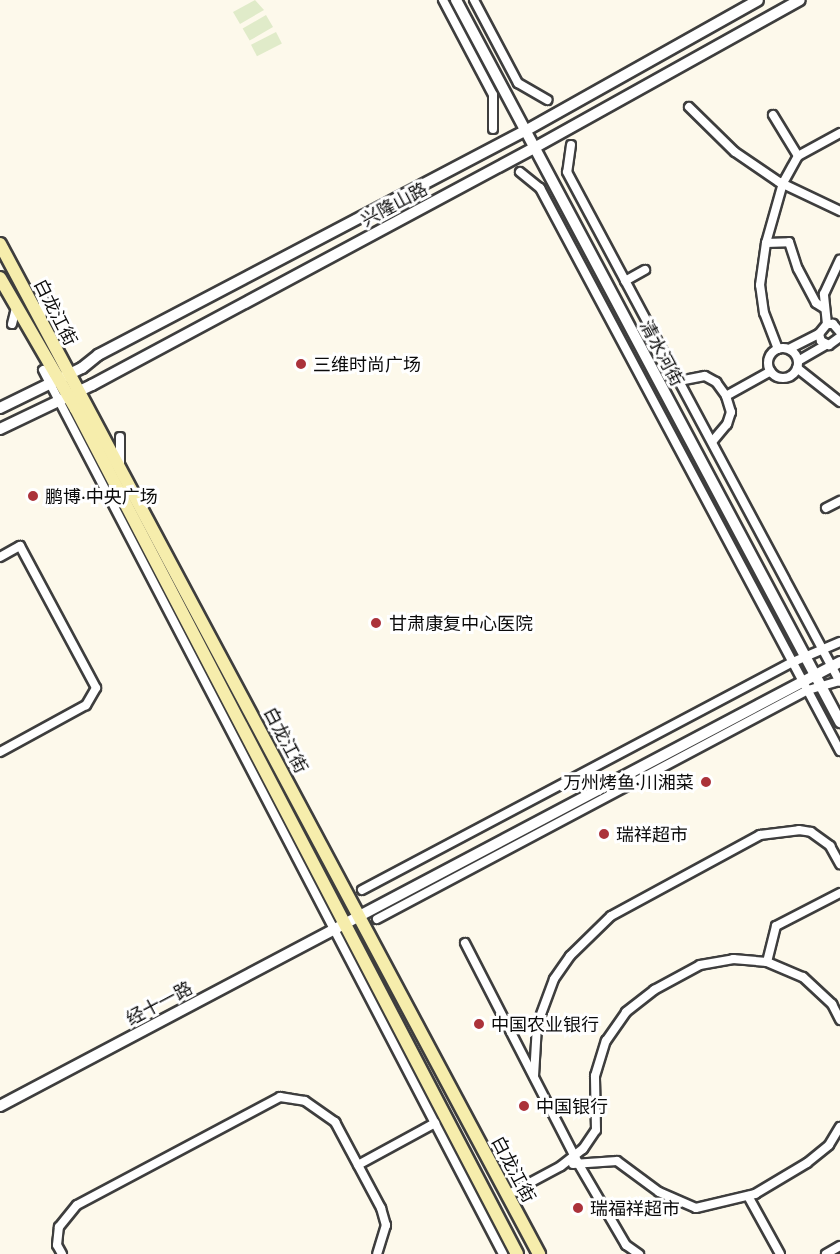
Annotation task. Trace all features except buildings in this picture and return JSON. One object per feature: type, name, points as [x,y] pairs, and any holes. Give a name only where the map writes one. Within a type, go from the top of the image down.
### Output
[{"type":"main road","name":"白龙江街","points":[[0,244],[41,321],[59,379]]},
{"type":"main road","name":"白龙江街","points":[[0,278],[59,379],[99,454],[339,925],[517,1254]]},
{"type":"main road","name":"白龙江街","points":[[68,396],[120,465],[539,1254]]},
{"type":"street","points":[[443,0],[493,95],[493,129]]},
{"type":"street","name":"清水河街","points":[[456,0],[840,722]]},
{"type":"street","points":[[474,0],[518,83],[547,100]]},
{"type":"street","name":"兴隆山路","points":[[0,408],[59,379],[98,355],[525,131],[758,0]]},
{"type":"street","name":"兴隆山路","points":[[0,429],[68,396],[534,148],[800,0]]},
{"type":"street","points":[[689,107],[735,152],[783,183],[840,211]]},
{"type":"street","points":[[773,115],[798,156]]},
{"type":"street","points":[[778,349],[764,313],[760,285],[766,243],[783,183],[798,156],[840,134]]},
{"type":"street","points":[[377,919],[806,685],[821,686],[840,681],[836,664],[823,649],[567,172],[571,145]]},
{"type":"street","points":[[520,172],[540,188],[840,751]]},
{"type":"street","points":[[766,243],[789,243],[816,303],[824,308]]},
{"type":"street","points":[[771,371],[768,360],[778,349],[789,349],[819,334],[827,324],[824,294],[840,259]]},
{"type":"street","points":[[625,281],[645,270]]},
{"type":"street","points":[[41,321],[44,294]]},
{"type":"street","points":[[12,324],[16,308]]},
{"type":"street","points":[[827,324],[833,324],[840,332]]},
{"type":"street","points":[[819,334],[826,345]]},
{"type":"street","points":[[771,371],[785,377],[797,365],[826,345],[839,342]]},
{"type":"street","points":[[789,349],[797,365],[840,402]]},
{"type":"street","name":"白龙江街","points":[[43,370],[59,379]]},
{"type":"street","points":[[726,396],[771,371]]},
{"type":"street","points":[[679,381],[705,376],[716,382],[726,396],[731,412],[727,424],[712,442]]},
{"type":"street","name":"白龙江街","points":[[68,396],[100,480],[139,559],[339,925],[435,1123],[503,1254]]},
{"type":"street","points":[[120,437],[120,465]]},
{"type":"street","points":[[99,454],[100,480]]},
{"type":"street","points":[[826,508],[840,501]]},
{"type":"street","points":[[0,556],[20,546],[96,688],[86,705],[0,752]]},
{"type":"street","points":[[139,559],[158,570]]},
{"type":"street","points":[[362,891],[793,662],[840,642]]},
{"type":"street","name":"经十一路","points":[[0,1106],[358,915],[806,685],[815,675],[836,664]]},
{"type":"street","points":[[534,1076],[537,1024],[554,979],[570,956],[611,916],[760,835],[799,830],[811,832],[830,846],[840,864]]},
{"type":"street","points":[[767,962],[776,926],[840,892]]},
{"type":"street","points":[[465,943],[576,1159],[626,1245],[639,1254]]},
{"type":"street","points":[[576,1159],[596,1130],[595,1076],[606,1041],[626,1012],[654,990],[700,965],[733,959],[767,962],[803,978],[832,1004],[840,1020]]},
{"type":"street","points":[[62,1254],[57,1245],[59,1227],[77,1205],[280,1097],[305,1101],[321,1109],[335,1122],[386,1225],[377,1254]]},
{"type":"street","points":[[358,1165],[435,1123]]},
{"type":"street","points":[[507,1195],[576,1159],[617,1161],[659,1192],[696,1208],[748,1196],[807,1163],[829,1145],[840,1127]]},
{"type":"street","points":[[748,1196],[780,1254]]},
{"type":"street","points":[[826,1254],[840,1246]]},
{"type":"green space","points":[[255,0],[264,10],[240,24],[233,12]]},
{"type":"green space","points":[[266,15],[273,27],[250,41],[243,28]]},
{"type":"green space","points":[[276,32],[282,44],[257,56],[251,45]]},
{"type":"place","name":"三维时尚广场","points":[[301,364]]},
{"type":"place","name":"鹏博·中央广场","points":[[33,496]]},
{"type":"place","name":"甘肃康复中心医院","points":[[376,623]]},
{"type":"place","name":"万州烤鱼·川湘菜","points":[[706,782]]},
{"type":"place","name":"瑞祥超市","points":[[604,834]]},
{"type":"place","name":"中国农业银行","points":[[479,1024]]},
{"type":"place","name":"中国银行","points":[[524,1106]]},
{"type":"place","name":"瑞福祥超市","points":[[578,1208]]}]
